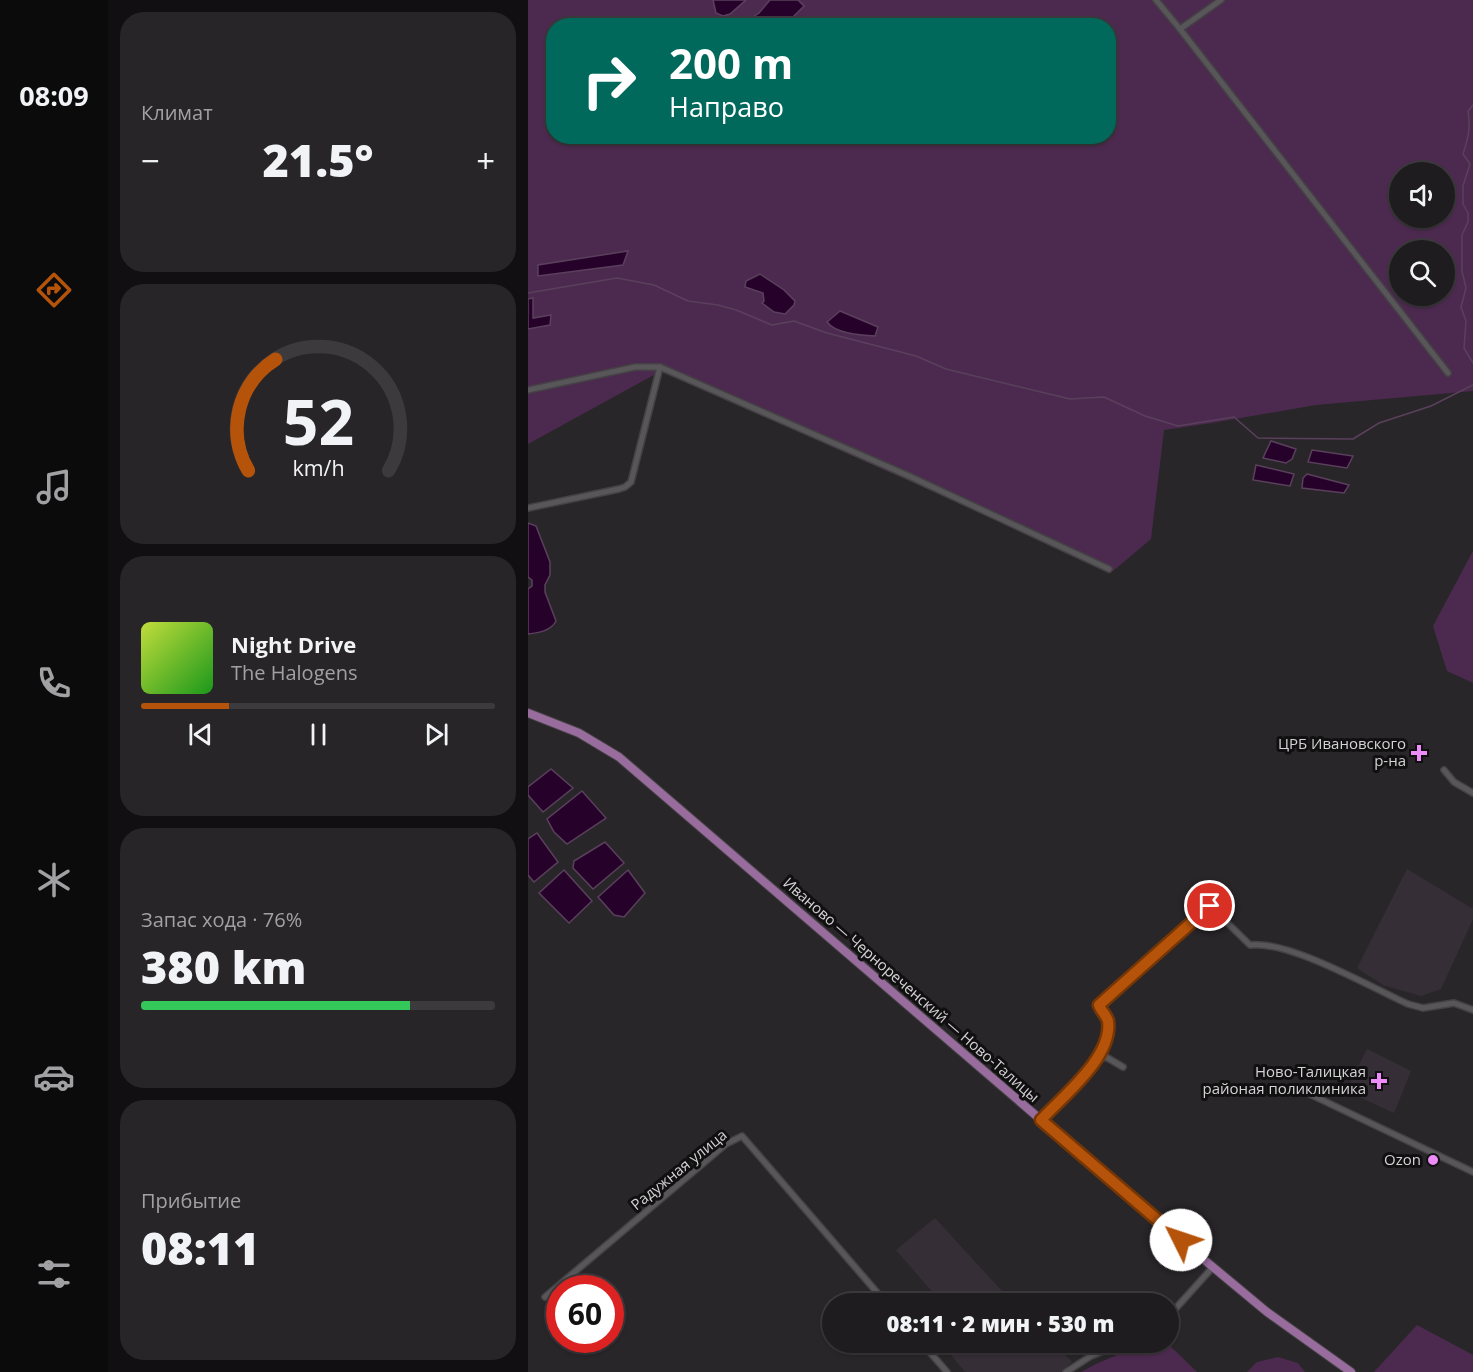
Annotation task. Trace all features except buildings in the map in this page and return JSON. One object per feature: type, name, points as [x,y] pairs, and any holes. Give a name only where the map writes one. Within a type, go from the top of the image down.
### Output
[{"type":"main road","name":"Иваново — Чернореченский — Ново-Талицы","points":[[528,712],[579,733],[619,757],[1213,1267],[1267,1312],[1351,1372]]},
{"type":"street","points":[[1156,0],[1448,373]]},
{"type":"street","points":[[1180,29],[1221,0]]},
{"type":"street","points":[[528,390],[635,367],[660,368],[909,476],[1109,569]]},
{"type":"street","points":[[528,508],[619,489],[631,482],[660,368]]},
{"type":"street","points":[[1444,770],[1454,782],[1473,794]]},
{"type":"street","points":[[1041,1120],[1098,1059],[1107,1036],[1108,1020],[1099,1005],[1210,906],[1250,945],[1260,944],[1294,952],[1408,1004],[1423,1008],[1454,1002],[1473,1010]]},
{"type":"street","points":[[1098,1059],[1106,1057],[1123,1067]]},
{"type":"street","points":[[1301,1090],[1473,1172]]},
{"type":"street","name":"Радужная улица","points":[[545,1297],[726,1144],[742,1136],[878,1293]]},
{"type":"street","points":[[1179,1305],[1213,1267]]},
{"type":"street","points":[[931,1353],[947,1372]]},
{"type":"street","points":[[1066,1372],[1098,1353]]},
{"type":"shaded area","points":[[528,0],[1473,0],[1473,391],[1316,405],[1164,430],[1151,539],[1113,571],[661,371],[528,444]]},
{"type":"shaded area","points":[[713,0],[746,0],[730,14],[723,16],[716,13]]},
{"type":"shaded area","points":[[770,0],[798,0],[804,6],[792,18],[752,18]]},
{"type":"shaded area","points":[[628,251],[623,265],[538,276],[538,265]]},
{"type":"shaded area","points":[[760,274],[784,290],[795,301],[785,314],[774,312],[762,303],[763,293],[745,287],[746,281]]},
{"type":"shaded area","points":[[533,298],[533,318],[551,315],[550,325],[528,329],[528,299]]},
{"type":"shaded area","points":[[840,311],[878,327],[875,336],[849,333],[831,326],[827,322]]},
{"type":"shaded area","points":[[1271,441],[1296,449],[1292,459],[1286,463],[1263,458]]},
{"type":"shaded area","points":[[1312,450],[1353,456],[1347,468],[1308,462]]},
{"type":"shaded area","points":[[1256,465],[1294,474],[1290,486],[1253,480]]},
{"type":"shaded area","points":[[1307,474],[1349,485],[1344,493],[1302,488],[1303,478]]},
{"type":"shaded area","points":[[528,523],[536,526],[550,562],[550,575],[545,585],[545,592],[556,621],[548,629],[528,634],[528,589],[532,586],[532,580],[528,577]]},
{"type":"shaded area","points":[[1473,551],[1473,683],[1447,671],[1433,626]]},
{"type":"shaded area","points":[[551,769],[573,788],[543,812],[528,795],[528,787]]},
{"type":"shaded area","points":[[582,791],[606,818],[567,844],[554,832],[547,819]]},
{"type":"shaded area","points":[[537,833],[558,862],[534,882],[528,875],[528,839]]},
{"type":"shaded area","points":[[605,842],[624,863],[593,889],[573,868],[574,861]]},
{"type":"shaded area","points":[[1407,869],[1473,909],[1473,919],[1441,989],[1421,996],[1383,985],[1357,968]]},
{"type":"shaded area","points":[[564,870],[592,901],[569,923],[539,893]]},
{"type":"shaded area","points":[[628,870],[645,893],[624,917],[614,915],[598,897]]},
{"type":"shaded area","name":"Ново-Талицкая районая поликлиника","points":[[1367,1049],[1411,1071],[1394,1113],[1346,1091]]},
{"type":"shaded area","points":[[935,1218],[1004,1293],[933,1293],[896,1250]]},
{"type":"shaded area","points":[[1417,1325],[1473,1355],[1473,1372],[1374,1372]]},
{"type":"shaded area","points":[[949,1353],[1063,1353],[1072,1362],[1061,1372],[965,1372]]},
{"type":"shaded area","points":[[1122,1353],[1177,1353],[1197,1372],[1081,1372]]},
{"type":"shaded area","points":[[1278,1357],[1298,1363],[1305,1372],[1247,1372],[1257,1362]]},
{"type":"waterway","points":[[1473,105],[1468,111],[1468,133],[1463,154],[1470,164],[1463,186],[1463,204],[1468,213],[1468,222],[1462,235],[1462,271],[1466,288],[1461,307],[1466,321],[1464,348],[1473,363]]},
{"type":"waterway","points":[[528,293],[617,278],[654,285],[688,301],[736,310],[772,325],[794,321],[827,333],[916,356],[946,369],[1070,399],[1104,397],[1145,416],[1178,426],[1234,417],[1258,438],[1353,439],[1379,423],[1431,406],[1473,385]]},
{"type":"place","name":"ЦРБ Ивановского р-на","points":[[1419,753]]},
{"type":"place","name":"Ново-Талицкая районая поликлиника","points":[[1379,1081]]},
{"type":"place","name":"Ozon","points":[[1433,1160]]},
{"type":"route","points":[[1181,1240],[1041,1120],[1098,1059],[1107,1036],[1108,1020],[1099,1005],[1210,906]]}]
